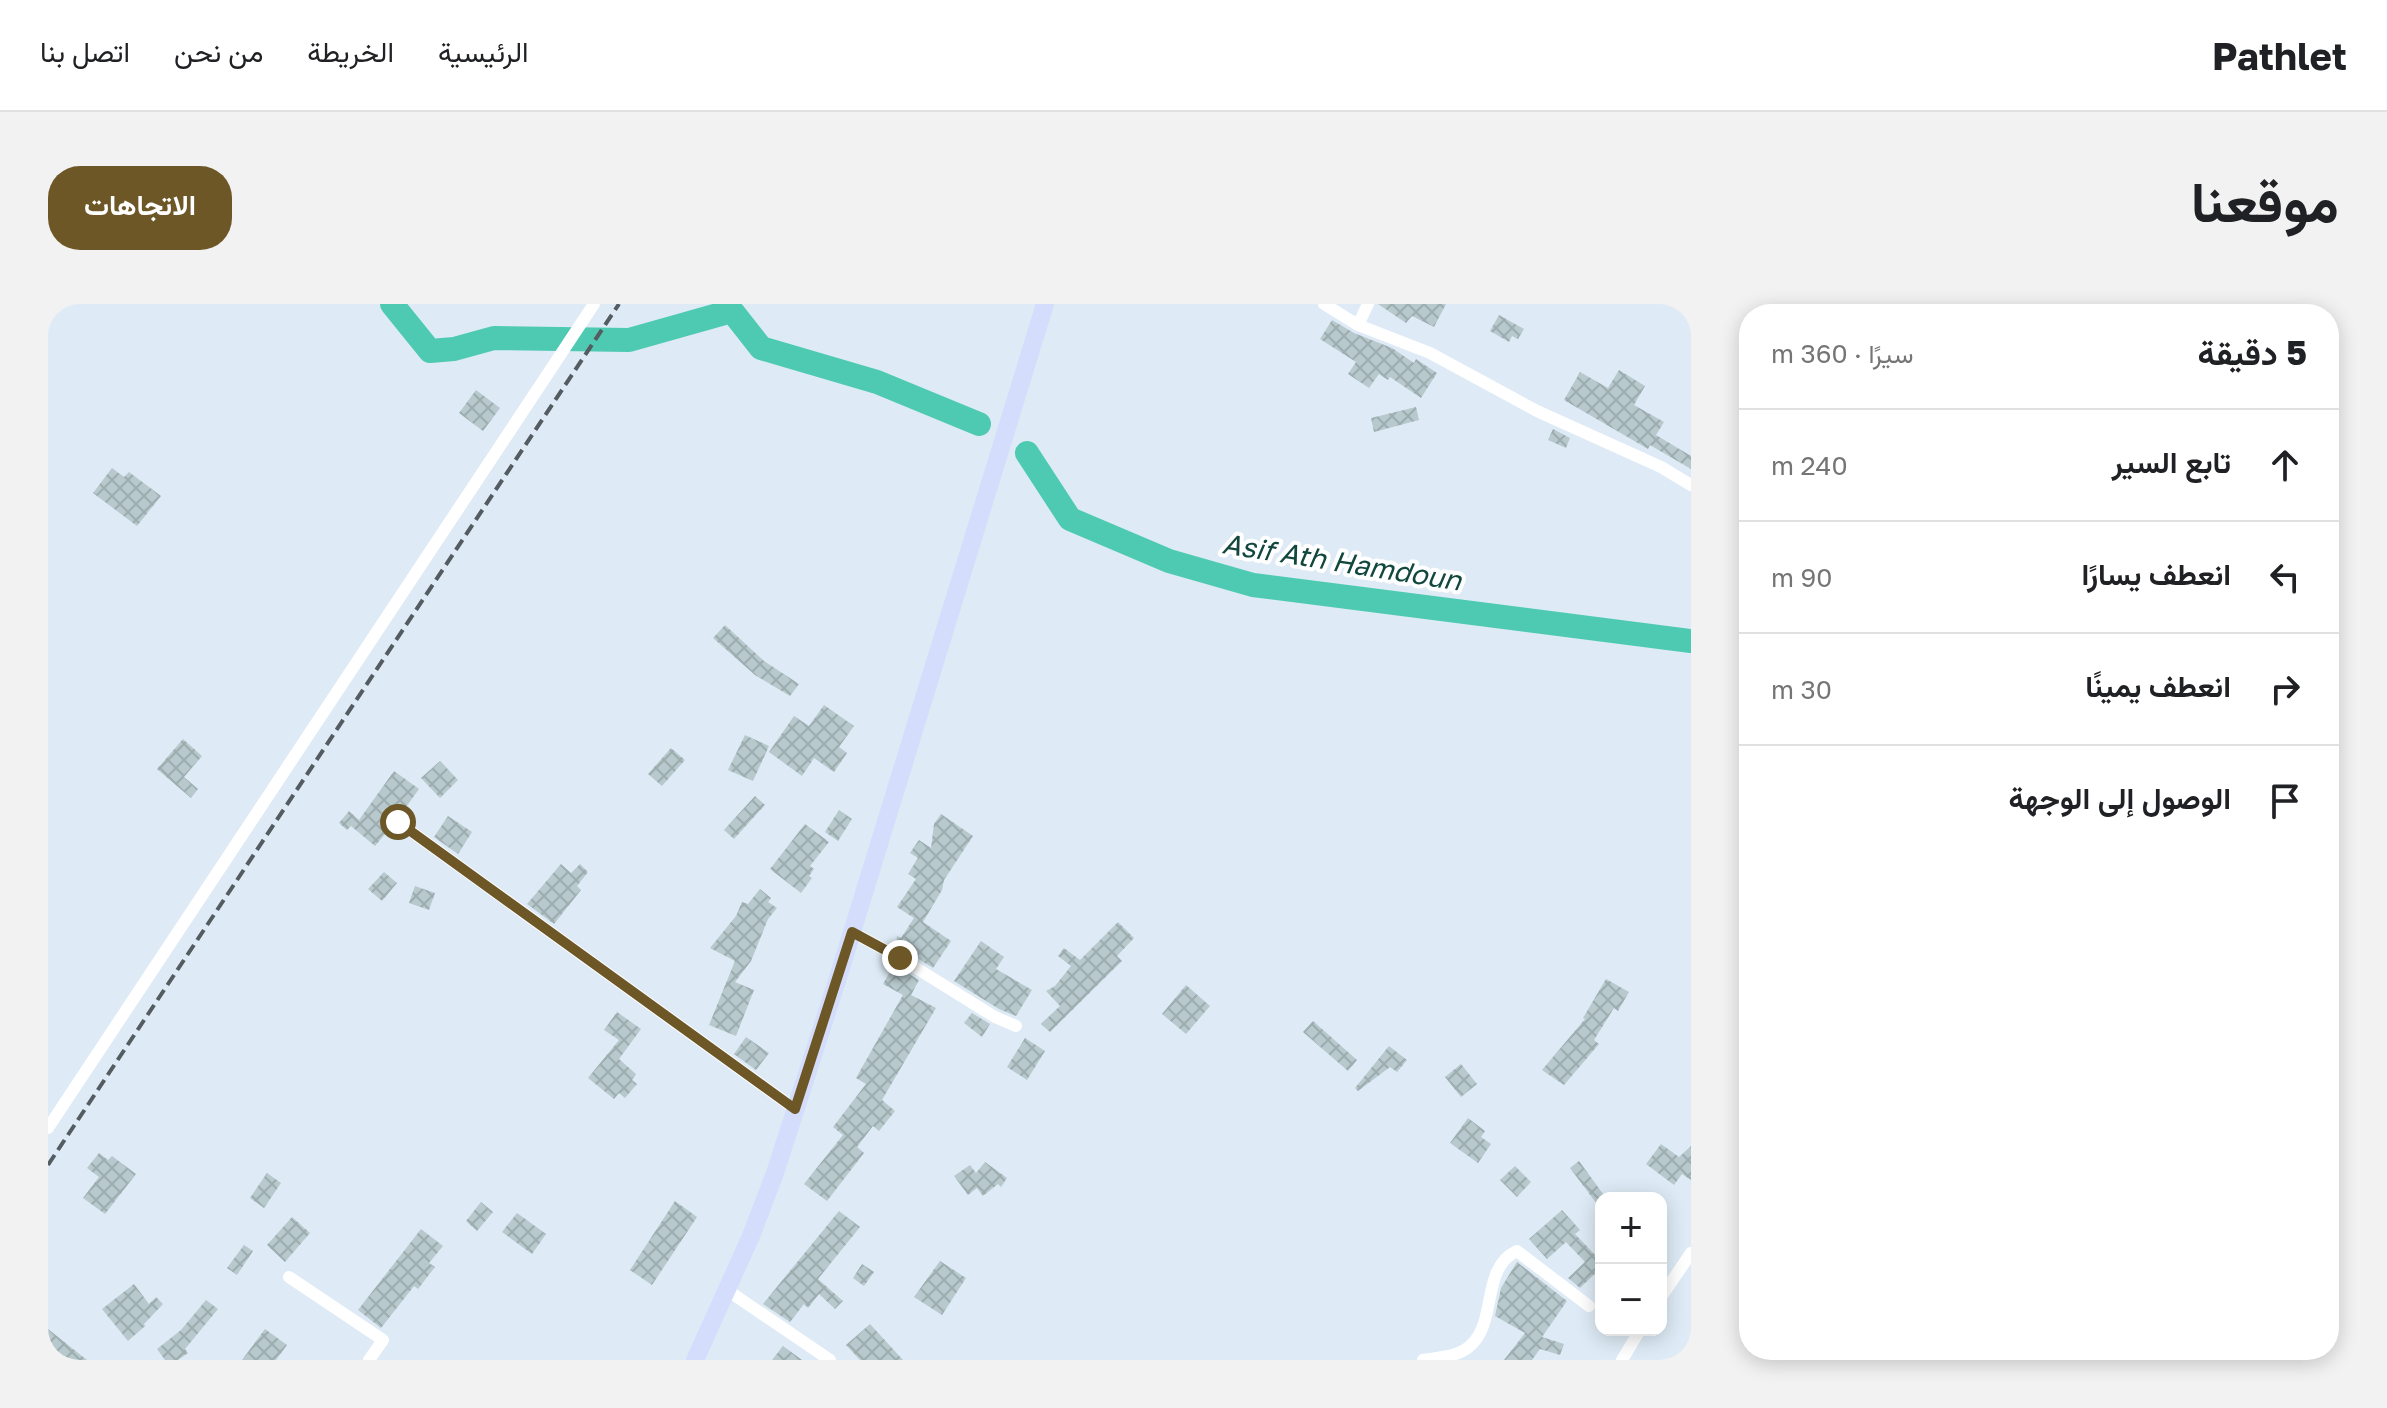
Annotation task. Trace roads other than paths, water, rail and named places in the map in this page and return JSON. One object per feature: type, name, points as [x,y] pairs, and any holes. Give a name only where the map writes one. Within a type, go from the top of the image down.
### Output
[{"type":"main road","points":[[695,1360],[751,1236],[795,1109],[1045,304]]},
{"type":"street","points":[[48,1128],[594,304]]},
{"type":"street","points":[[1324,304],[1358,325],[1430,353],[1537,411],[1661,467],[1691,485]]},
{"type":"street","points":[[1358,325],[1368,304]]},
{"type":"street","points":[[398,822],[795,1109]]},
{"type":"street","points":[[852,932],[995,1017],[1016,1026]]},
{"type":"street","points":[[1423,1360],[1457,1354],[1473,1344],[1481,1329],[1498,1268],[1506,1256],[1517,1251],[1589,1306]]},
{"type":"street","points":[[1667,1288],[1691,1253]]},
{"type":"street","points":[[289,1277],[383,1340],[369,1360]]},
{"type":"street","points":[[727,1290],[830,1360]]},
{"type":"street","points":[[1622,1360],[1636,1336]]},
{"type":"waterway","name":"Asif Ath Hamdoun","points":[[392,304],[430,351],[454,349],[494,338],[629,340],[732,311],[761,348],[877,382],[979,424]]},
{"type":"waterway","name":"Asif Ath Hamdoun","points":[[1027,453],[1070,519],[1169,561],[1253,585],[1691,641]]},
{"type":"railway","points":[[48,1165],[619,304]]}]
